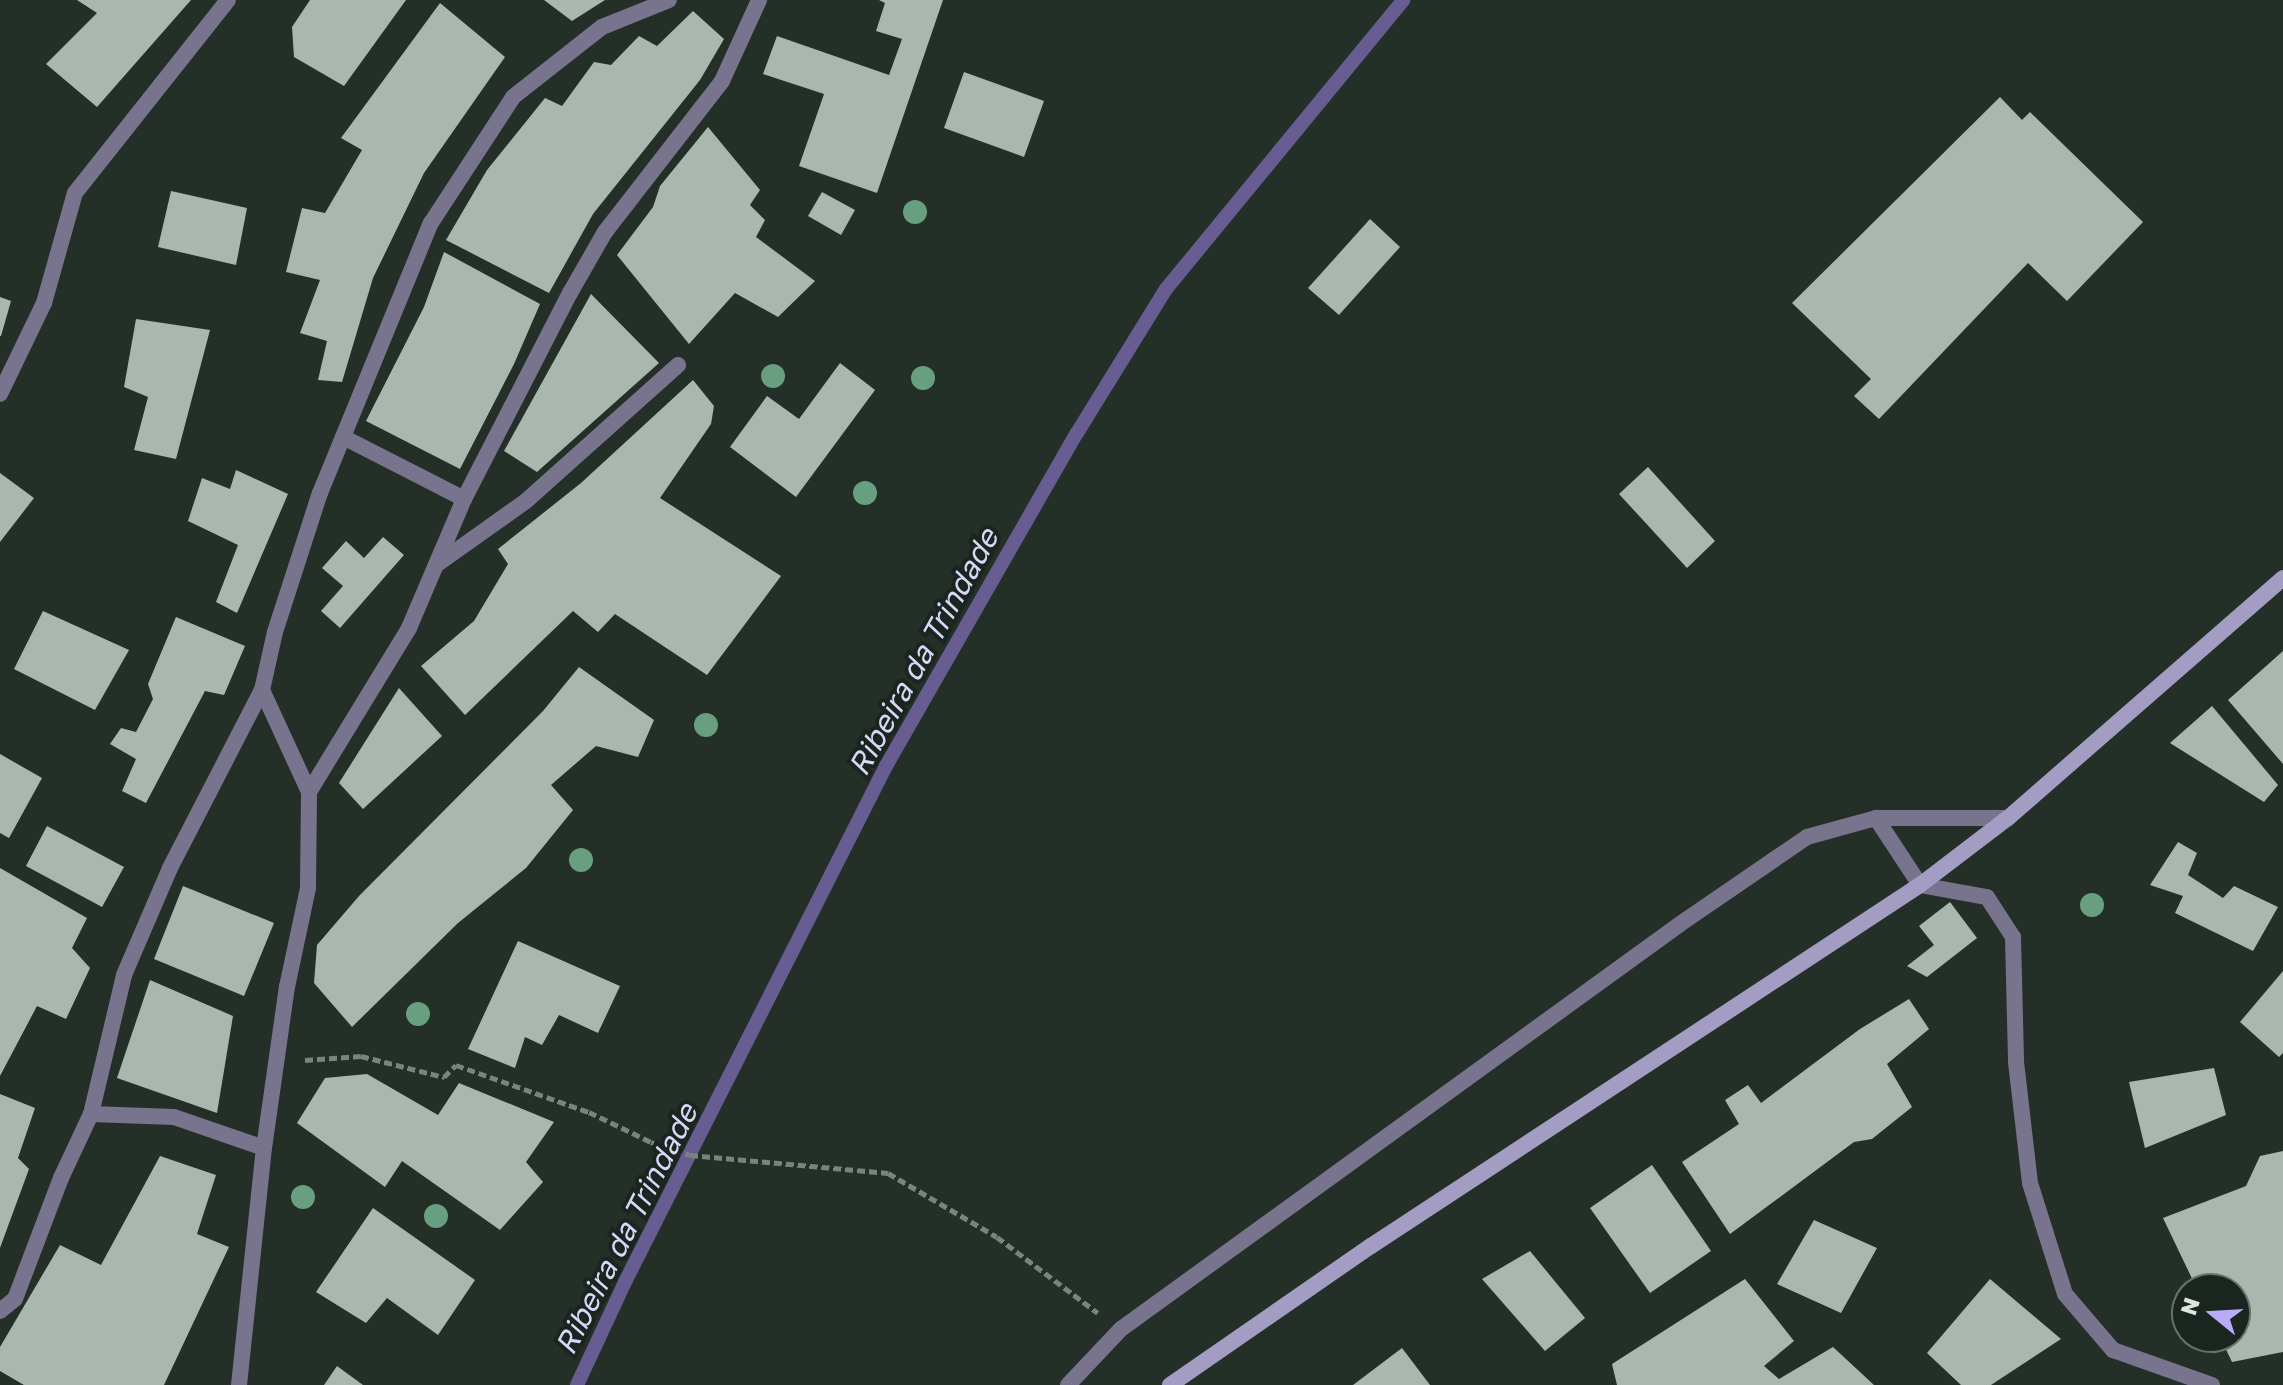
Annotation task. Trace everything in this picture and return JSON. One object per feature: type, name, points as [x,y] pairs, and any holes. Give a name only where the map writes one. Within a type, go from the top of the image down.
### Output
[{"type":"street","points":[[0,394],[44,303],[75,193],[228,0]]},
{"type":"street","points":[[0,1311],[15,1299],[61,1178],[91,1114],[124,975],[170,868],[262,690],[280,618],[320,493],[431,223],[513,97],[602,27],[669,0]]},
{"type":"street","points":[[309,792],[409,628],[464,499],[605,232],[722,81],[759,0]]},
{"type":"street","points":[[436,565],[526,501],[678,365]]},
{"type":"street","points":[[343,437],[464,499]]},
{"type":"street","points":[[1170,1385],[1371,1246],[1920,885],[2008,818],[2283,578]]},
{"type":"street","points":[[239,1385],[264,1148],[287,987],[308,888],[309,792],[262,690]]},
{"type":"street","points":[[1068,1385],[1121,1329],[1680,924],[1807,837],[1876,818],[2008,818]]},
{"type":"street","points":[[1876,818],[1920,885],[1987,897],[2013,937],[2016,1062],[2030,1183],[2065,1294],[2113,1350],[2212,1385]]},
{"type":"street","points":[[91,1114],[174,1117],[264,1148]]},
{"type":"path","points":[[276,1063],[361,1056],[444,1077],[456,1065],[589,1112],[651,1142],[690,1155],[888,1173],[997,1237],[1121,1329]]},
{"type":"building","points":[[77,0],[191,0],[97,107],[46,64],[97,13]]},
{"type":"building","points":[[310,0],[406,0],[344,86],[294,57],[292,27]]},
{"type":"building","points":[[544,0],[605,0],[572,21]]},
{"type":"building","points":[[879,0],[943,0],[877,193],[799,166],[824,94],[763,74],[777,36],[889,75],[902,39],[876,31],[885,3]]},
{"type":"building","points":[[440,3],[505,57],[424,173],[373,278],[342,382],[318,380],[327,341],[300,333],[320,280],[286,272],[302,208],[325,213],[362,150],[341,138]]},
{"type":"building","points":[[693,11],[724,39],[700,80],[593,214],[549,293],[446,240],[487,170],[545,98],[562,106],[594,62],[611,65],[639,36],[657,46]]},
{"type":"building","points":[[964,72],[1044,101],[1024,157],[944,128]]},
{"type":"building","points":[[2000,97],[2022,120],[2030,112],[2143,222],[2067,301],[2028,263],[1879,419],[1854,396],[1871,379],[1792,303]]},
{"type":"building","points":[[708,127],[760,190],[750,205],[765,220],[756,237],[815,281],[778,317],[735,293],[689,344],[617,255],[653,207],[660,186]]},
{"type":"building","points":[[171,191],[247,208],[236,265],[158,247]]},
{"type":"building","points":[[822,192],[855,210],[841,235],[808,216]]},
{"type":"building","points":[[1370,219],[1400,247],[1339,315],[1308,288]]},
{"type":"building","points":[[444,252],[540,304],[514,364],[460,469],[366,421],[424,307]]},
{"type":"building","points":[[591,294],[659,363],[537,472],[504,451]]},
{"type":"building","points":[[0,297],[11,301],[1,336],[0,336]]},
{"type":"building","points":[[136,319],[210,330],[176,459],[134,450],[148,397],[124,387]]},
{"type":"building","points":[[840,363],[875,390],[796,497],[730,447],[767,396],[799,419]]},
{"type":"building","points":[[693,380],[714,406],[711,424],[660,498],[781,576],[707,675],[615,614],[598,632],[573,611],[465,715],[421,666],[474,621],[508,564],[498,549],[581,483]]},
{"type":"building","points":[[1648,467],[1715,541],[1687,568],[1619,494]]},
{"type":"building","points":[[236,470],[288,494],[237,613],[216,602],[238,545],[188,521],[202,478],[230,489]]},
{"type":"building","points":[[0,473],[34,498],[0,542]]},
{"type":"building","points":[[383,537],[404,555],[340,628],[321,611],[343,586],[322,568],[346,541],[364,558]]},
{"type":"building","points":[[43,611],[129,650],[95,710],[14,669]]},
{"type":"building","points":[[176,617],[245,646],[224,695],[205,691],[146,803],[122,791],[136,759],[110,744],[121,728],[136,732],[153,699],[148,684]]},
{"type":"building","points":[[2283,651],[2283,764],[2228,700]]},
{"type":"building","points":[[579,667],[654,720],[638,757],[596,746],[551,785],[573,810],[526,868],[458,923],[352,1027],[314,983],[317,945],[359,896],[543,711]]},
{"type":"building","points":[[399,688],[442,736],[363,809],[339,783]]},
{"type":"building","points":[[2212,706],[2278,785],[2264,802],[2170,743]]},
{"type":"building","points":[[0,754],[42,778],[9,838],[0,833]]},
{"type":"building","points":[[47,826],[124,867],[102,907],[26,866]]},
{"type":"building","points":[[2178,842],[2197,853],[2188,875],[2223,898],[2234,886],[2278,907],[2253,951],[2175,913],[2183,896],[2150,885]]},
{"type":"building","points":[[0,868],[87,918],[72,948],[90,968],[66,1019],[37,1006],[0,1076]]},
{"type":"building","points":[[183,886],[274,923],[244,996],[154,959]]},
{"type":"building","points":[[1950,902],[1977,938],[1927,977],[1907,966],[1934,945],[1919,926]]},
{"type":"building","points":[[518,941],[620,986],[598,1033],[559,1015],[542,1045],[525,1037],[515,1068],[468,1049]]},
{"type":"building","points":[[2283,971],[2283,1053],[2279,1057],[2240,1022]]},
{"type":"building","points":[[150,980],[233,1016],[217,1113],[117,1078]]},
{"type":"building","points":[[1909,999],[1929,1029],[1887,1064],[1912,1107],[1872,1139],[1854,1142],[1730,1234],[1682,1162],[1739,1124],[1725,1100],[1748,1085],[1761,1103],[1860,1029]]},
{"type":"building","points":[[2214,1068],[2226,1115],[2145,1148],[2129,1082]]},
{"type":"building","points":[[367,1074],[438,1115],[459,1083],[554,1122],[526,1162],[543,1182],[500,1230],[402,1161],[385,1187],[297,1123],[325,1078]]},
{"type":"building","points":[[0,1094],[35,1108],[18,1158],[29,1169],[0,1248]]},
{"type":"building","points":[[2283,1151],[2283,1352],[2232,1362],[2228,1353],[2251,1353],[2251,1273],[2189,1273],[2163,1218],[2246,1186],[2260,1156]]},
{"type":"building","points":[[160,1156],[216,1175],[197,1234],[229,1247],[164,1385],[24,1385],[0,1371],[0,1347],[60,1245],[101,1265]]},
{"type":"building","points":[[1652,1165],[1711,1251],[1650,1293],[1590,1208]]},
{"type":"building","points":[[373,1208],[475,1280],[438,1335],[387,1298],[366,1323],[316,1292]]},
{"type":"building","points":[[1814,1220],[1877,1248],[1841,1313],[1777,1284]]},
{"type":"building","points":[[1530,1251],[1585,1318],[1545,1351],[1482,1279]]},
{"type":"building","points":[[1745,1279],[1794,1341],[1764,1366],[1779,1379],[1833,1347],[1874,1385],[1617,1385],[1612,1364]]},
{"type":"building","points":[[1990,1279],[2061,1339],[1991,1385],[1961,1385],[1927,1353]]},
{"type":"building","points":[[1402,1348],[1430,1385],[1353,1385]]},
{"type":"building","points":[[337,1366],[363,1385],[324,1385]]},
{"type":"waterway","name":"Ribeira da Trindade","points":[[577,1385],[626,1280],[886,766],[1077,433],[1166,289],[1403,0]]}]
